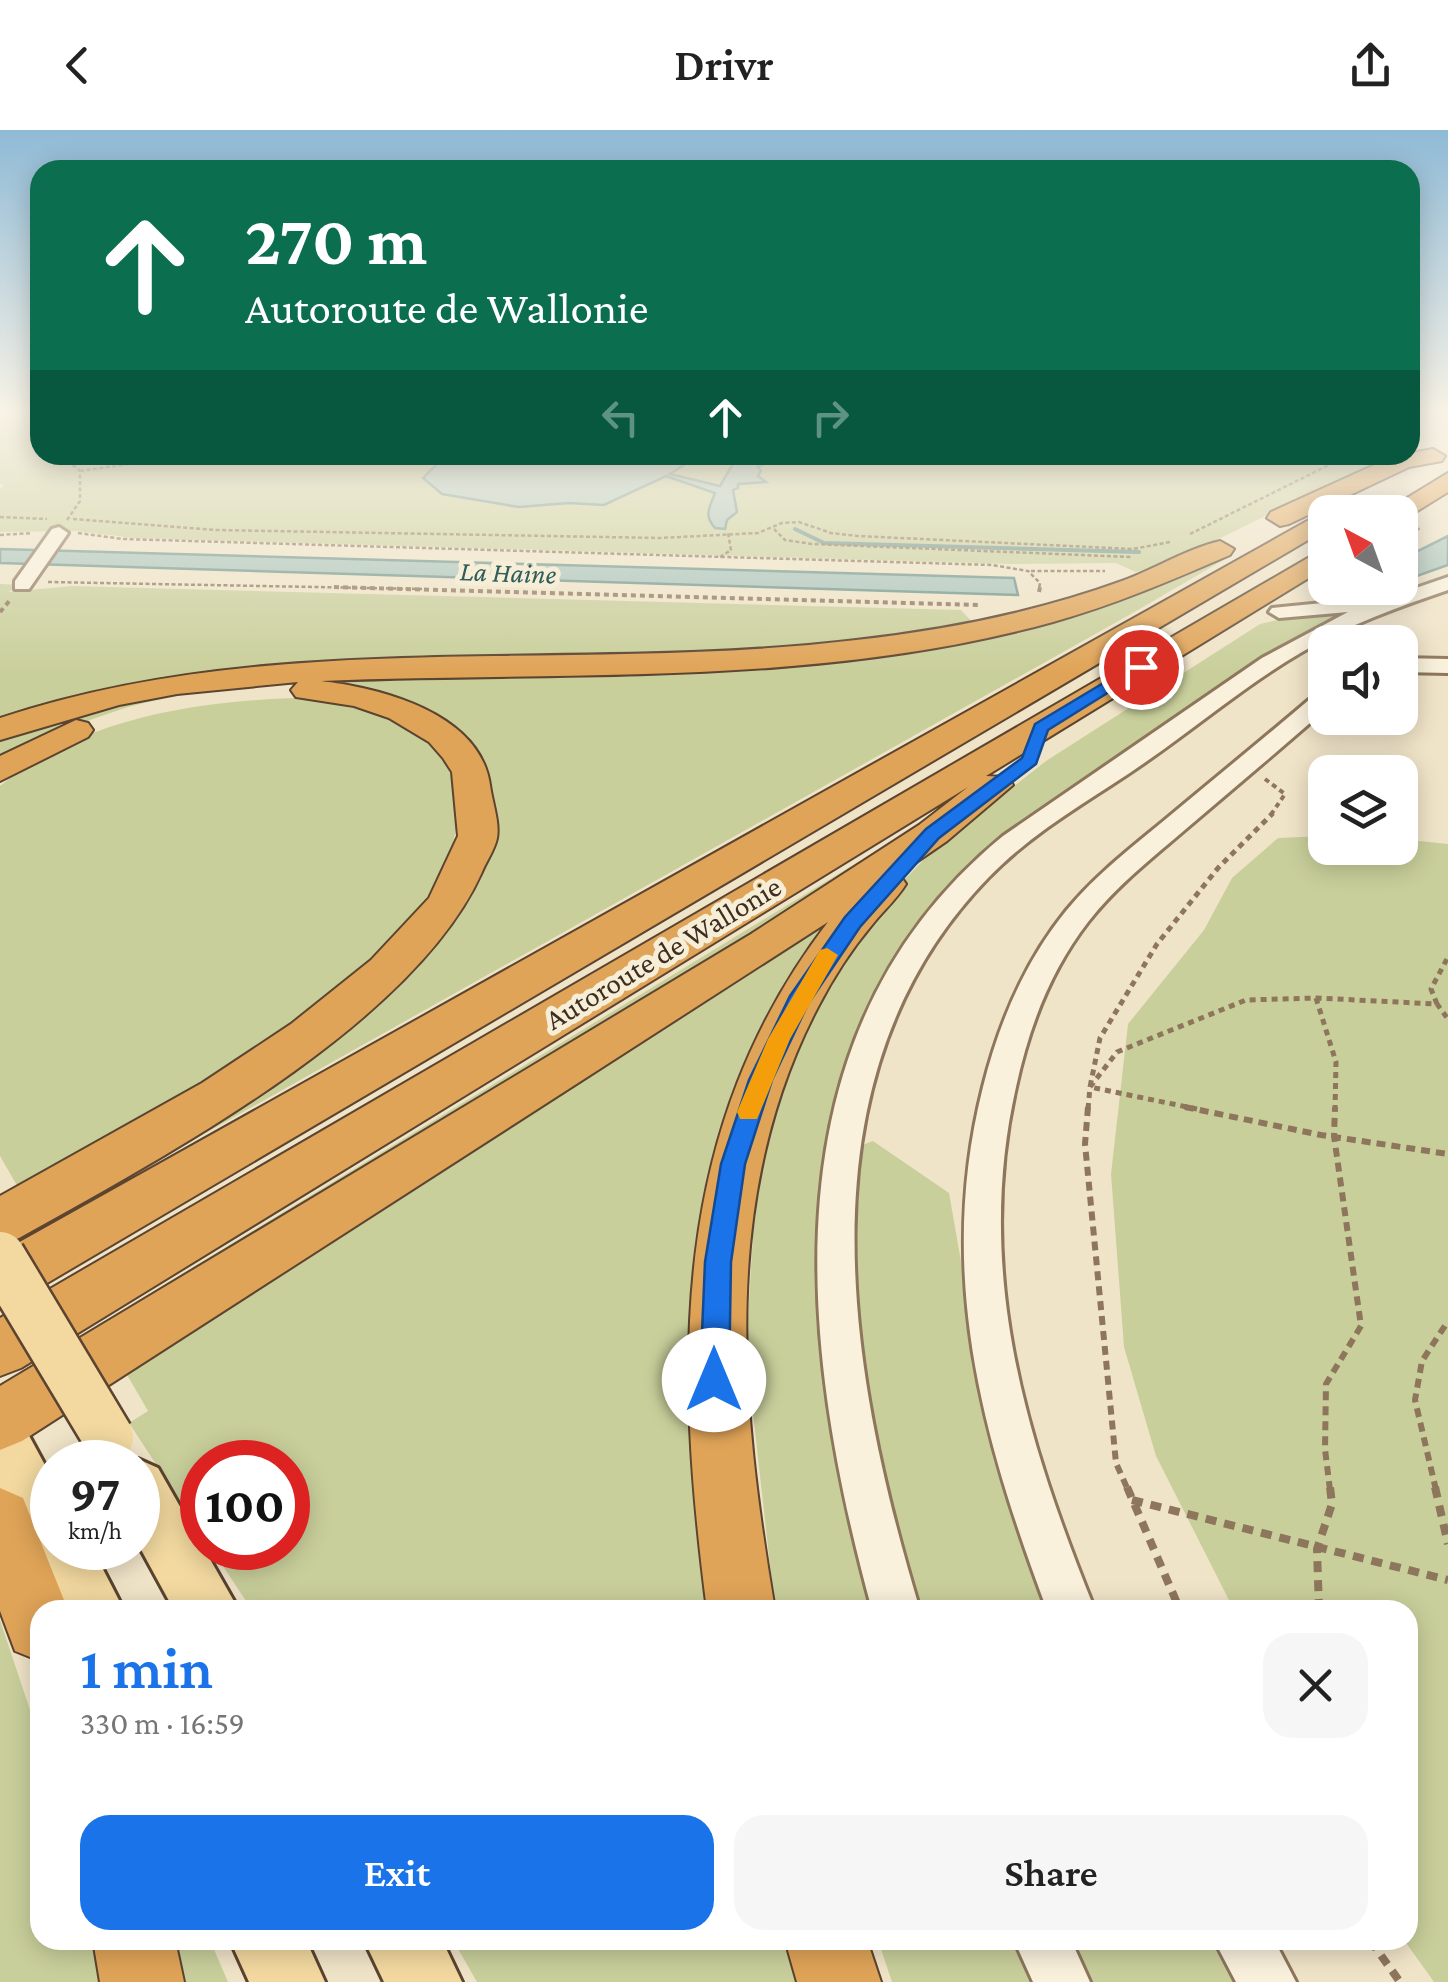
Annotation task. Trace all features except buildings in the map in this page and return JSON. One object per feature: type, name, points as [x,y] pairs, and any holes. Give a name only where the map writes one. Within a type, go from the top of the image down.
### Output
[{"type":"highway","points":[[0,730],[110,695],[220,676],[325,669],[737,660],[956,634],[1065,609],[1150,580],[1318,499]]},
{"type":"highway","name":"Autoroute de Wallonie","points":[[0,1282],[1308,529]]},
{"type":"highway","name":"Autoroute de Wallonie","points":[[0,1350],[1308,566]]},
{"type":"highway","points":[[0,770],[74,731],[159,703],[248,690],[314,690],[368,699],[434,729],[456,748],[473,777],[479,823],[471,855],[444,906],[406,952],[357,999],[270,1064],[178,1123],[0,1222]]},
{"type":"highway","points":[[0,1420],[750,954],[933,834],[1030,760],[1041,728]]},
{"type":"highway","points":[[739,1600],[725,1508],[714,1380],[718,1262],[733,1164],[761,1080],[798,1001],[852,922],[933,834]]},
{"type":"highway","points":[[26,1515],[37,1600]]},
{"type":"highway","points":[[136,1950],[142,1982]]},
{"type":"highway","points":[[829,1950],[839,1982]]},
{"type":"main road","points":[[0,1258],[110,1440]]},
{"type":"main road","points":[[0,1438],[26,1515]]},
{"type":"main road","points":[[160,1526],[202,1600]]},
{"type":"main road","points":[[71,1570],[88,1600]]},
{"type":"main road","points":[[272,1950],[288,1982]]},
{"type":"main road","points":[[407,1950],[425,1982]]},
{"type":"street","points":[[25,580],[59,525]]},
{"type":"street","points":[[1418,593],[1448,582]]},
{"type":"street","points":[[1279,612],[1345,605]]},
{"type":"street","points":[[893,1600],[865,1508],[847,1418],[833,1286],[840,1151],[855,1091],[886,1000],[936,920],[992,857],[1279,658],[1314,636],[1388,605]]},
{"type":"street","points":[[1418,665],[1448,666]]},
{"type":"street","points":[[1067,1600],[1022,1475],[996,1362],[984,1287],[980,1206],[990,1128],[1018,1015],[1053,948],[1112,878],[1308,712]]},
{"type":"street","points":[[1047,1950],[1062,1982]]},
{"type":"street","points":[[1248,1950],[1268,1982]]},
{"type":"path","points":[[59,525],[80,499]]},
{"type":"path","points":[[59,525],[660,538],[774,529],[782,523],[799,522],[831,533],[858,536],[1133,549],[1177,540],[1259,499]]},
{"type":"path","points":[[0,517],[124,540],[1121,571]]},
{"type":"path","points":[[774,529],[785,540],[812,544],[1131,557]]},
{"type":"path","points":[[717,558],[732,550],[728,533]]},
{"type":"path","points":[[1128,568],[1133,549]]},
{"type":"path","points":[[1028,571],[1040,582],[1039,593],[1030,599]]},
{"type":"path","points":[[25,580],[988,605]]},
{"type":"path","points":[[1176,1600],[1116,1464],[1085,1144],[1090,1087],[1100,1038],[1157,944],[1218,868],[1274,812],[1285,794],[1246,765]]},
{"type":"path","points":[[1448,958],[1431,989],[1448,1019]]},
{"type":"path","points":[[1090,1087],[1117,1052],[1246,1000],[1316,998],[1437,1004]]},
{"type":"path","points":[[1316,998],[1336,1062],[1334,1136],[1361,1326],[1326,1384],[1325,1448],[1332,1504],[1317,1549],[1319,1600]]},
{"type":"path","points":[[1090,1087],[1334,1136],[1448,1154]]},
{"type":"path","points":[[1448,1321],[1422,1361],[1415,1400],[1448,1544]]},
{"type":"path","points":[[1132,1500],[1448,1580]]},
{"type":"path","points":[[1377,1950],[1400,1982]]},
{"type":"green space","points":[[0,499],[508,499],[519,507],[604,505],[616,499],[713,499],[707,511],[727,520],[732,499],[1299,499],[1180,558],[1136,572],[1116,563],[1010,564],[133,538],[76,531],[0,532]]},
{"type":"green space","points":[[1226,552],[1232,555],[1138,610],[40,1226],[310,1050],[481,853],[439,724],[299,685],[256,685],[181,694],[128,707],[81,723],[0,763],[0,737],[75,710],[244,681],[889,651]]},
{"type":"green space","points":[[0,584],[22,585],[8,592],[72,586],[961,610],[973,623],[869,638],[713,651],[275,665],[136,683],[0,720]]},
{"type":"green space","points":[[1373,608],[1332,625],[1308,625],[1308,636],[1013,839],[926,924],[849,1150],[873,1141],[949,1193],[999,1478],[1045,1600],[774,1600],[746,1350],[753,1235],[764,1152],[782,1081],[842,958],[888,897],[932,851],[1046,761],[1260,624],[1294,616]]},
{"type":"green space","points":[[296,698],[390,719],[430,744],[444,762],[454,785],[452,846],[420,907],[365,967],[295,1024],[218,1076],[19,1189],[0,1156],[0,786],[66,744],[140,718],[218,704]]},
{"type":"green space","points":[[914,828],[908,837],[106,1339],[98,1325]]},
{"type":"green space","points":[[1308,837],[1308,865],[1418,865],[1418,841],[1448,844],[1448,1982],[1434,1982],[1411,1950],[1418,1950],[1418,1600],[1229,1600],[1156,1456],[1124,1347],[1111,1174],[1128,1024],[1204,930],[1232,878],[1278,838]]},
{"type":"green space","points":[[825,926],[783,989],[752,1055],[722,1600],[245,1600],[226,1570],[310,1570],[310,1440],[180,1440],[180,1501],[160,1470],[160,1440],[140,1440],[129,1423],[148,1411],[126,1373]]},
{"type":"green space","points":[[0,1620],[30,1710],[30,1950],[96,1950],[101,1982],[0,1982]]},
{"type":"green space","points":[[177,1950],[214,1950],[228,1982],[178,1982]]},
{"type":"green space","points":[[459,1950],[804,1950],[815,1982],[477,1982]]},
{"type":"green space","points":[[881,1950],[1215,1950],[1233,1982],[892,1982]]},
{"type":"water","points":[[474,499],[616,499],[604,505],[519,507]]},
{"type":"water","points":[[713,499],[735,499],[737,512],[727,520],[725,529],[715,528],[709,511]]},
{"type":"water","points":[[1448,536],[1448,565],[1418,576],[1418,551]]},
{"type":"water","name":"La Haine","points":[[0,549],[1014,578],[1018,595],[0,563]]},
{"type":"waterway","points":[[795,529],[824,543],[1139,552]]},
{"type":"slow traffic","points":[[748,1112],[798,1001],[827,955]]},
{"type":"route","points":[[714,1380],[718,1262],[733,1164],[761,1080],[798,1001],[824,959],[880,889],[933,834],[1030,760],[1041,728],[1141,667]]}]
